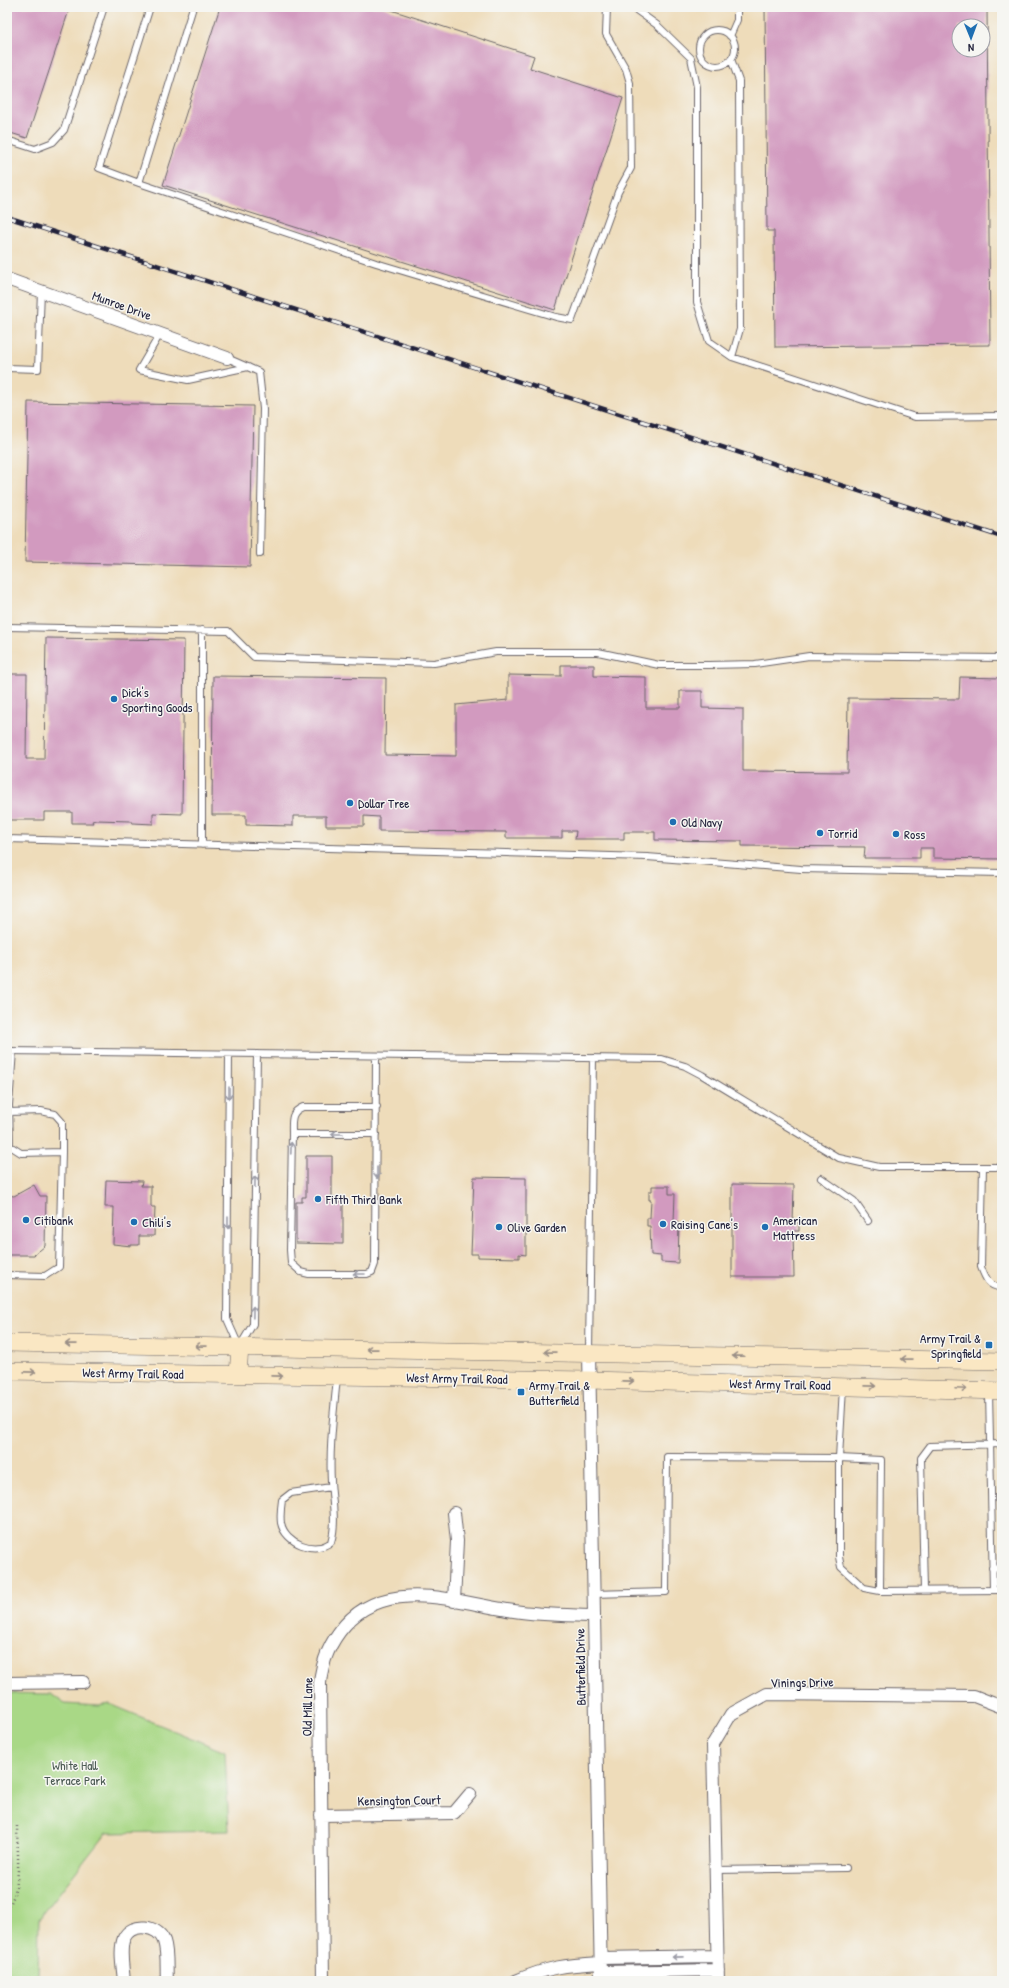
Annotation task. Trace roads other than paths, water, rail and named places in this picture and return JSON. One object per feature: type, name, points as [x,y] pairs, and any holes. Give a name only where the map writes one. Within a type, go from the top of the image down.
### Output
[{"type":"main road","points":[[7,1343],[1002,1361]]},
{"type":"main road","points":[[238,1375],[240,1347]]},
{"type":"main road","name":"West Army Trail Road","points":[[7,1371],[589,1380],[996,1390]]},
{"type":"street","name":"Munroe Drive","points":[[7,278],[227,358]]},
{"type":"street","name":"Butterfield Drive","points":[[589,1353],[601,1969]]},
{"type":"street","points":[[454,1513],[457,1541],[454,1601]]},
{"type":"street","name":"Old Mill Lane","points":[[323,1981],[320,1683],[324,1660],[334,1639],[356,1614],[371,1605],[392,1598],[430,1597],[516,1611],[593,1616]]},
{"type":"street","points":[[7,1683],[83,1682]]},
{"type":"street","name":"Vinings Drive","points":[[601,1969],[718,1975],[713,1744],[731,1714],[767,1694],[974,1696],[1002,1707]]},
{"type":"street","name":"Kensington Court","points":[[321,1815],[454,1813],[470,1794]]},
{"type":"street","points":[[124,1981],[122,1945],[125,1937],[135,1928],[142,1927],[155,1930],[164,1940],[167,1981]]},
{"type":"street","points":[[516,1981],[537,1972],[560,1966],[601,1969],[717,1956]]},
{"type":"lane","points":[[7,140],[34,150],[53,142],[64,130],[104,7]]},
{"type":"lane","points":[[150,7],[99,168],[376,263],[556,317],[572,320],[618,192],[631,168],[630,83],[626,69],[606,34],[607,7]]},
{"type":"lane","points":[[139,182],[193,7]]},
{"type":"lane","points":[[632,7],[658,25],[691,58],[697,87],[697,302],[709,341],[732,357],[915,417],[1002,416]]},
{"type":"lane","points":[[732,357],[740,329],[739,81],[731,59],[734,47],[730,36],[737,20],[737,7]]},
{"type":"lane","points":[[730,36],[718,31],[707,34],[702,38],[699,50],[700,56],[709,64],[721,66],[731,59]]},
{"type":"lane","points":[[7,368],[38,369],[41,291]]},
{"type":"lane","points":[[160,334],[139,370],[188,380],[248,367]]},
{"type":"lane","points":[[227,358],[259,372],[263,409],[260,554]]},
{"type":"lane","points":[[7,628],[228,631],[254,657],[434,663],[496,652],[598,652],[659,665],[755,664],[809,656],[1002,658]]},
{"type":"lane","points":[[202,630],[202,845]]},
{"type":"lane","points":[[7,839],[648,857],[802,869],[1002,873]]},
{"type":"lane","points":[[62,1152],[21,1153],[10,1146],[8,1112],[10,1051],[662,1059],[685,1066],[731,1092],[839,1158],[878,1167],[1002,1167]]},
{"type":"lane","points":[[229,1054],[227,1319],[240,1347]]},
{"type":"lane","points":[[240,1347],[253,1324],[258,1054]]},
{"type":"lane","points":[[376,1056],[377,1107],[375,1258],[372,1272],[367,1274],[309,1274],[302,1272],[291,1262],[292,1115],[294,1112],[304,1107],[377,1107]]},
{"type":"lane","points":[[589,1353],[593,1058]]},
{"type":"lane","points":[[7,1275],[45,1276],[59,1267],[62,1152],[62,1122],[55,1114],[42,1111],[8,1112]]},
{"type":"lane","points":[[292,1134],[376,1134]]},
{"type":"lane","points":[[983,1166],[981,1267],[986,1280],[997,1288],[1002,1288]]},
{"type":"lane","points":[[821,1178],[854,1201],[868,1221]]},
{"type":"lane","points":[[331,1488],[291,1493],[282,1500],[281,1523],[288,1536],[308,1547],[320,1548],[331,1542],[334,1532],[334,1520],[331,1488],[331,1451],[337,1377]]},
{"type":"lane","points":[[844,1386],[839,1458],[841,1566],[864,1588],[880,1591],[1002,1590]]},
{"type":"lane","points":[[993,1590],[989,1444],[996,1390]]},
{"type":"lane","points":[[924,1590],[921,1458],[930,1446],[1002,1444]]},
{"type":"lane","points":[[593,1594],[666,1592],[667,1457],[839,1458],[881,1460],[880,1591]]},
{"type":"lane","points":[[992,1568],[1002,1567]]},
{"type":"lane","points":[[715,1870],[846,1868]]},
{"type":"railway","points":[[7,217],[1002,537]]},
{"type":"place","name":"Dick's Sporting Goods","points":[[114,699]]},
{"type":"place","name":"Dollar Tree","points":[[350,803]]},
{"type":"place","name":"Old Navy","points":[[673,822]]},
{"type":"place","name":"Torrid","points":[[820,833]]},
{"type":"place","name":"Ross","points":[[896,834]]},
{"type":"place","name":"Fifth Third Bank","points":[[318,1199]]},
{"type":"place","name":"Citibank","points":[[26,1220]]},
{"type":"place","name":"Chili's","points":[[134,1222]]},
{"type":"place","name":"Raising Cane's","points":[[663,1224]]},
{"type":"place","name":"Olive Garden","points":[[499,1227]]},
{"type":"place","name":"American Mattress","points":[[765,1227]]},
{"type":"place","name":"Army Trail & Springfield","points":[[989,1345]]},
{"type":"place","name":"Army Trail & Butterfield","points":[[521,1392]]},
{"type":"park label","name":"White Hall Terrace Park","points":[[75,1772]]}]
